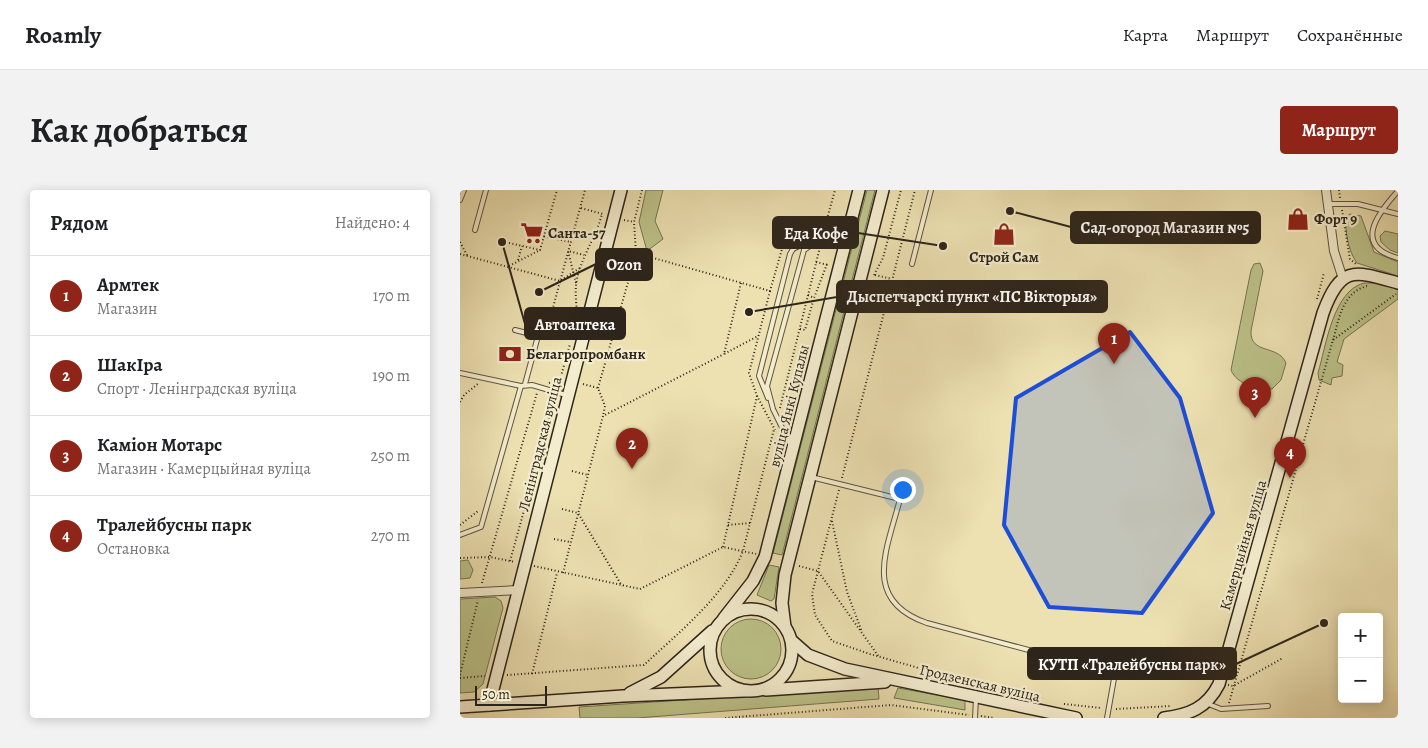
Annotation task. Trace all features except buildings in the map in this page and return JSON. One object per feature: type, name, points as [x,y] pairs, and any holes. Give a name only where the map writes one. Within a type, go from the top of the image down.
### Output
[{"type":"main road","name":"Ленінградская вуліца","points":[[489,705],[620,190]]},
{"type":"main road","name":"вуліца Янкі Купалы","points":[[724,618],[753,581],[765,556],[859,190]]},
{"type":"main road","points":[[460,707],[623,696],[758,691],[771,686],[785,672],[792,653],[791,640],[785,627],[782,603],[783,589],[883,190]]},
{"type":"main road","points":[[1343,279],[1349,275],[1362,273],[1394,286]]},
{"type":"main road","name":"Камерцыйная вуліца","points":[[1206,703],[1219,684],[1323,313],[1332,293],[1343,279]]},
{"type":"main road","points":[[623,696],[661,677],[716,628],[724,618],[736,611],[750,608],[770,614],[785,627]]},
{"type":"main road","points":[[716,628],[709,650],[713,667],[724,681],[744,691]]},
{"type":"main road","name":"Гродзенская вуліца","points":[[791,640],[818,660],[845,669],[1076,718]]},
{"type":"main road","name":"Гродзенская вуліца","points":[[758,691],[907,682]]},
{"type":"main road","points":[[1164,718],[1193,712],[1206,703]]},
{"type":"street","points":[[1326,190],[1334,251],[1343,279]]},
{"type":"street","points":[[460,593],[519,590]]},
{"type":"lane","points":[[460,200],[464,190]]},
{"type":"lane","points":[[475,230],[486,190]]},
{"type":"lane","points":[[912,264],[931,190]]},
{"type":"lane","points":[[1398,191],[1382,209],[1373,228],[1374,241],[1381,250],[1398,258]]},
{"type":"lane","points":[[1328,204],[1358,204],[1398,214]]},
{"type":"lane","points":[[792,452],[791,445],[777,419],[759,376],[790,254],[793,249],[842,226],[850,226]]},
{"type":"lane","points":[[773,409],[768,386],[804,250],[823,235]]},
{"type":"lane","points":[[460,535],[480,527],[538,336],[515,330]]},
{"type":"lane","points":[[460,373],[538,387],[568,395]]},
{"type":"lane","points":[[810,476],[900,498],[884,570],[888,595],[901,611],[927,623],[1115,673],[1107,718]]},
{"type":"lane","points":[[975,717],[976,696]]},
{"type":"lane","points":[[1206,703],[1227,710],[1268,706]]},
{"type":"path","points":[[509,266],[540,250],[557,190]]},
{"type":"path","points":[[543,344],[585,190]]},
{"type":"path","points":[[598,388],[636,253],[634,222],[642,190]]},
{"type":"path","points":[[538,387],[480,591],[460,676],[532,674],[644,665],[709,601],[738,564],[743,551],[835,190]]},
{"type":"path","points":[[874,275],[883,258],[901,190]]},
{"type":"path","points":[[915,190],[812,594],[815,615],[832,641],[879,657],[990,688]]},
{"type":"path","points":[[1339,190],[1350,259],[1363,267]]},
{"type":"path","points":[[576,285],[584,255],[598,230],[602,214]]},
{"type":"path","points":[[811,231],[826,223]]},
{"type":"path","points":[[537,235],[571,242]]},
{"type":"path","points":[[460,242],[468,257]]},
{"type":"path","points":[[509,243],[540,250]]},
{"type":"path","points":[[636,253],[770,291],[782,248],[789,244]]},
{"type":"path","points":[[518,262],[522,246]]},
{"type":"path","points":[[568,251],[584,255]]},
{"type":"path","points":[[568,251],[576,285],[577,316],[575,325]]},
{"type":"path","points":[[460,254],[560,281],[581,268]]},
{"type":"path","points":[[800,328],[805,330],[814,298],[827,264]]},
{"type":"path","points":[[724,354],[741,283]]},
{"type":"path","points":[[1227,710],[1341,309],[1358,290],[1372,286]]},
{"type":"path","points":[[1333,340],[1398,292],[1394,286]]},
{"type":"path","points":[[808,295],[814,298]]},
{"type":"path","points":[[562,574],[603,416],[759,336]]},
{"type":"path","points":[[510,561],[570,342]]},
{"type":"path","points":[[460,396],[483,380]]},
{"type":"path","points":[[460,402],[464,394]]},
{"type":"path","points":[[723,547],[757,396]]},
{"type":"path","points":[[572,471],[588,475]]},
{"type":"path","points":[[562,509],[578,513],[622,586]]},
{"type":"path","points":[[460,524],[480,510]]},
{"type":"path","points":[[832,519],[847,592],[863,634]]},
{"type":"path","points":[[728,525],[750,524]]},
{"type":"path","points":[[554,539],[570,542]]},
{"type":"path","points":[[532,674],[557,573],[640,589],[723,547],[743,551]]},
{"type":"path","points":[[460,558],[490,556]]},
{"type":"path","points":[[818,571],[879,657]]},
{"type":"path","points":[[1219,684],[1233,686],[1283,658]]},
{"type":"path","points":[[1063,704],[1108,709],[1180,705]]},
{"type":"path","points":[[725,718],[891,705],[994,718]]},
{"type":"highlighted area","points":[[1130,332],[1180,398],[1213,513],[1142,613],[1049,607],[1004,525],[1016,398]]},
{"type":"green space","points":[[646,190],[663,190],[655,221],[663,239],[647,251],[639,222]]},
{"type":"green space","points":[[867,190],[875,190],[782,555],[773,553]]},
{"type":"green space","points":[[1350,214],[1361,216],[1374,252],[1398,262],[1398,276],[1357,263],[1349,247],[1346,228],[1346,217]]},
{"type":"green space","points":[[1385,231],[1398,234],[1398,253],[1390,250],[1381,242],[1380,236]]},
{"type":"green space","points":[[1260,263],[1263,271],[1251,331],[1252,338],[1260,347],[1277,353],[1286,363],[1281,380],[1272,389],[1254,387],[1243,383],[1231,370],[1251,270],[1254,264]]},
{"type":"green space","points":[[1364,283],[1376,283],[1398,289],[1398,299],[1344,339],[1337,362],[1343,365],[1342,376],[1332,378],[1331,385],[1319,380],[1318,373],[1332,321],[1345,297],[1353,288]]},
{"type":"green space","points":[[468,560],[473,570],[470,578],[460,579],[460,561]]},
{"type":"green space","points":[[769,565],[779,567],[774,599],[771,601],[757,595]]},
{"type":"green space","points":[[495,597],[501,601],[503,608],[483,684],[474,692],[460,693],[460,599]]},
{"type":"green space","points":[[751,619],[768,624],[776,632],[781,649],[776,666],[768,674],[751,679],[734,674],[726,666],[721,649],[726,632],[734,624]]},
{"type":"green space","points":[[878,687],[879,699],[637,718],[580,718],[579,707]]},
{"type":"green space","points":[[898,688],[965,700],[965,710],[894,698]]},
{"type":"place","name":"Сад-огород Магазин №5","points":[[1010,211]]},
{"type":"place","name":"Форт 9","points":[[1298,219]]},
{"type":"place","name":"Санта-57","points":[[532,233]]},
{"type":"place","name":"Строй Сам","points":[[1004,234]]},
{"type":"place","name":"Автоаптека","points":[[502,242]]},
{"type":"place","name":"Еда Кофе","points":[[943,246]]},
{"type":"place","name":"Ozon","points":[[539,292]]},
{"type":"place","name":"Дыспетчарскі пункт «ПС Вікторыя»","points":[[749,312]]},
{"type":"place","name":"Белагропромбанк","points":[[510,354]]},
{"type":"place","name":"Армтек","points":[[1114,364]]},
{"type":"place","name":"Каміон Мотарс","points":[[1255,418]]},
{"type":"place","name":"ШакІра","points":[[632,469]]},
{"type":"place","name":"Тралейбусны парк","points":[[1290,478]]},
{"type":"place","name":"КУТП «Тралейбусны парк»","points":[[1324,623]]}]
